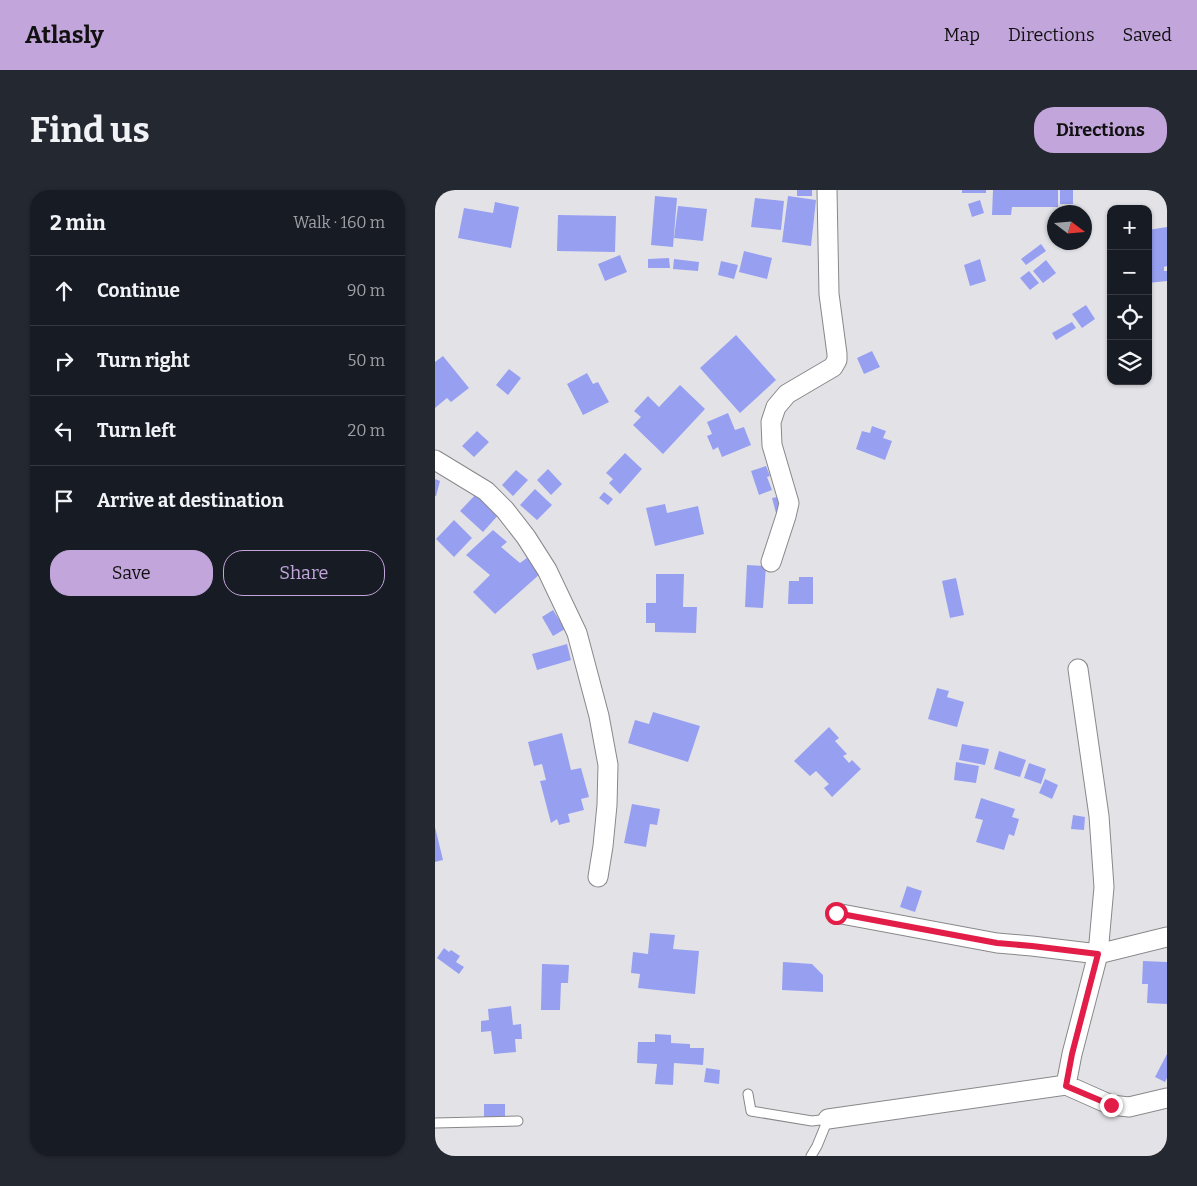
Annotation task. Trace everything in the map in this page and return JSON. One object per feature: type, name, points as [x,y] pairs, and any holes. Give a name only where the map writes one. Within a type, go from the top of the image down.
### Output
[{"type":"street","points":[[771,562],[789,503],[772,445],[771,422],[775,407],[787,394],[833,367],[837,360],[829,294],[827,190]]},
{"type":"street","points":[[435,460],[486,491],[505,510],[547,570],[577,633],[599,716],[608,765],[607,805],[599,877]]},
{"type":"street","points":[[1066,1086],[1072,1054],[1098,954],[1104,887],[1099,816],[1078,669]]},
{"type":"street","points":[[836,913],[997,943],[1098,954],[1167,937]]},
{"type":"street","points":[[828,1119],[1066,1086],[1111,1105],[1129,1106],[1167,1098]]},
{"type":"lane","points":[[748,1094],[751,1111],[812,1121],[828,1119],[811,1156]]},
{"type":"lane","points":[[435,1123],[518,1121]]},
{"type":"building","points":[[797,190],[812,190],[812,196],[797,196]]},
{"type":"building","points":[[962,190],[986,190],[986,193],[962,193]]},
{"type":"building","points":[[993,190],[1058,190],[1058,205],[1047,205],[1047,207],[1012,207],[1011,215],[992,215]]},
{"type":"building","points":[[1060,190],[1073,190],[1073,204],[1060,204]]},
{"type":"building","points":[[655,196],[677,198],[673,247],[651,245]]},
{"type":"building","points":[[788,196],[816,200],[811,246],[782,242]]},
{"type":"building","points":[[755,198],[784,201],[781,230],[751,227]]},
{"type":"building","points":[[980,200],[984,213],[972,217],[968,204]]},
{"type":"building","points":[[495,202],[519,207],[511,248],[458,238],[464,208],[493,213]]},
{"type":"building","points":[[678,206],[707,209],[703,241],[674,238]]},
{"type":"building","points":[[558,215],[616,216],[615,252],[557,251]]},
{"type":"building","points":[[1167,227],[1167,266],[1164,267],[1164,271],[1167,271],[1167,281],[1152,283],[1152,229]]},
{"type":"building","points":[[1041,244],[1046,251],[1026,265],[1021,259]]},
{"type":"building","points":[[744,251],[772,258],[767,279],[739,272]]},
{"type":"building","points":[[620,255],[627,272],[605,281],[598,264]]},
{"type":"building","points":[[669,258],[670,268],[648,268],[648,259]]},
{"type":"building","points":[[674,259],[699,262],[698,271],[673,269]]},
{"type":"building","points":[[980,259],[986,281],[970,286],[964,265]]},
{"type":"building","points":[[1046,260],[1056,273],[1043,283],[1033,271]]},
{"type":"building","points":[[721,261],[738,265],[734,279],[718,275]]},
{"type":"building","points":[[1029,271],[1039,283],[1030,290],[1020,278]]},
{"type":"building","points":[[1086,305],[1095,319],[1082,328],[1072,314]]},
{"type":"building","points":[[1072,322],[1076,328],[1056,340],[1052,333]]},
{"type":"building","points":[[736,335],[776,380],[740,413],[700,368]]},
{"type":"building","points":[[872,351],[880,367],[864,374],[857,358]]},
{"type":"building","points":[[443,356],[469,388],[451,402],[447,398],[435,408],[435,362]]},
{"type":"building","points":[[509,369],[521,378],[508,395],[496,385]]},
{"type":"building","points":[[587,373],[593,384],[598,382],[609,402],[583,415],[567,384]]},
{"type":"building","points":[[680,385],[705,409],[663,454],[633,425],[641,417],[634,411],[648,396],[659,407]]},
{"type":"building","points":[[728,413],[735,430],[744,427],[751,445],[722,457],[718,447],[713,450],[707,436],[712,434],[707,422]]},
{"type":"building","points":[[872,426],[886,431],[883,438],[892,441],[885,460],[856,449],[862,431],[870,433]]},
{"type":"building","points":[[477,431],[489,442],[474,457],[462,446]]},
{"type":"building","points":[[625,453],[642,469],[620,494],[609,483],[613,479],[606,473]]},
{"type":"building","points":[[766,466],[770,476],[767,477],[772,490],[759,495],[751,471]]},
{"type":"building","points":[[548,469],[562,484],[551,495],[537,480]]},
{"type":"building","points":[[516,470],[528,480],[513,496],[502,485]]},
{"type":"building","points":[[435,479],[440,481],[436,496],[435,496]]},
{"type":"building","points":[[535,489],[552,505],[537,520],[520,505]]},
{"type":"building","points":[[479,491],[501,512],[483,532],[460,511]]},
{"type":"building","points":[[604,492],[613,499],[608,505],[599,498]]},
{"type":"building","points":[[782,496],[785,510],[776,513],[772,498]]},
{"type":"building","points":[[665,504],[667,513],[698,506],[704,534],[655,546],[646,508]]},
{"type":"building","points":[[454,520],[472,538],[454,557],[436,539]]},
{"type":"building","points":[[493,530],[507,542],[501,547],[520,563],[531,555],[541,573],[495,614],[473,592],[490,575],[466,555]]},
{"type":"building","points":[[747,565],[766,566],[763,608],[745,607]]},
{"type":"building","points":[[656,574],[684,574],[683,607],[697,607],[696,633],[655,632],[655,623],[646,623],[646,603],[656,603]]},
{"type":"building","points":[[799,577],[813,577],[813,604],[788,604],[789,581],[799,581]]},
{"type":"building","points":[[956,578],[964,615],[950,618],[942,581]]},
{"type":"building","points":[[553,610],[565,629],[553,636],[542,617]]},
{"type":"building","points":[[567,644],[571,660],[537,670],[532,654]]},
{"type":"building","points":[[937,688],[949,691],[947,697],[964,702],[957,727],[928,719]]},
{"type":"building","points":[[653,712],[700,726],[688,762],[628,743],[635,720],[649,724]]},
{"type":"building","points":[[829,727],[839,738],[835,741],[847,754],[843,756],[849,763],[852,760],[861,769],[832,797],[824,788],[829,784],[816,771],[810,776],[794,761]]},
{"type":"building","points":[[562,733],[571,770],[581,768],[589,797],[581,799],[584,810],[568,814],[570,822],[559,825],[557,819],[551,823],[540,781],[546,780],[542,764],[534,766],[528,742]]},
{"type":"building","points":[[962,744],[989,749],[985,765],[959,760]]},
{"type":"building","points":[[999,751],[1026,760],[1020,777],[994,769]]},
{"type":"building","points":[[956,762],[979,766],[976,783],[954,780]]},
{"type":"building","points":[[1029,763],[1046,769],[1041,784],[1024,778]]},
{"type":"building","points":[[1045,779],[1058,785],[1052,799],[1039,793]]},
{"type":"building","points":[[981,798],[1015,809],[1012,817],[1019,819],[1014,836],[1009,834],[1004,850],[976,842],[983,820],[975,818]]},
{"type":"building","points":[[632,804],[660,809],[657,825],[650,824],[646,847],[624,843]]},
{"type":"building","points":[[1073,815],[1085,817],[1084,830],[1071,829]]},
{"type":"building","points":[[435,827],[443,860],[435,862]]},
{"type":"building","points":[[907,886],[922,891],[915,912],[900,907]]},
{"type":"building","points":[[650,933],[675,935],[673,949],[699,951],[695,994],[638,988],[640,974],[631,973],[633,952],[648,954]]},
{"type":"building","points":[[444,948],[460,956],[456,962],[464,967],[459,974],[437,958]]},
{"type":"building","points":[[1143,961],[1167,962],[1167,1004],[1147,1003],[1148,984],[1142,984]]},
{"type":"building","points":[[783,962],[812,964],[823,975],[823,992],[782,990]]},
{"type":"building","points":[[542,964],[569,965],[568,983],[561,983],[560,1010],[541,1010]]},
{"type":"building","points":[[511,1006],[513,1025],[521,1024],[522,1039],[515,1039],[516,1052],[494,1054],[491,1031],[481,1032],[481,1021],[489,1020],[488,1009]]},
{"type":"building","points":[[655,1034],[671,1035],[671,1043],[690,1044],[690,1048],[704,1048],[703,1065],[674,1063],[673,1085],[655,1084],[657,1064],[637,1063],[638,1042],[655,1042]]},
{"type":"building","points":[[1167,1054],[1167,1078],[1165,1082],[1155,1077]]},
{"type":"building","points":[[706,1068],[720,1070],[719,1084],[704,1082]]},
{"type":"building","points":[[484,1104],[505,1104],[505,1123],[484,1122]]},
{"type":"route","points":[[836,913],[997,943],[1098,954],[1072,1054],[1066,1086],[1111,1105]]}]
